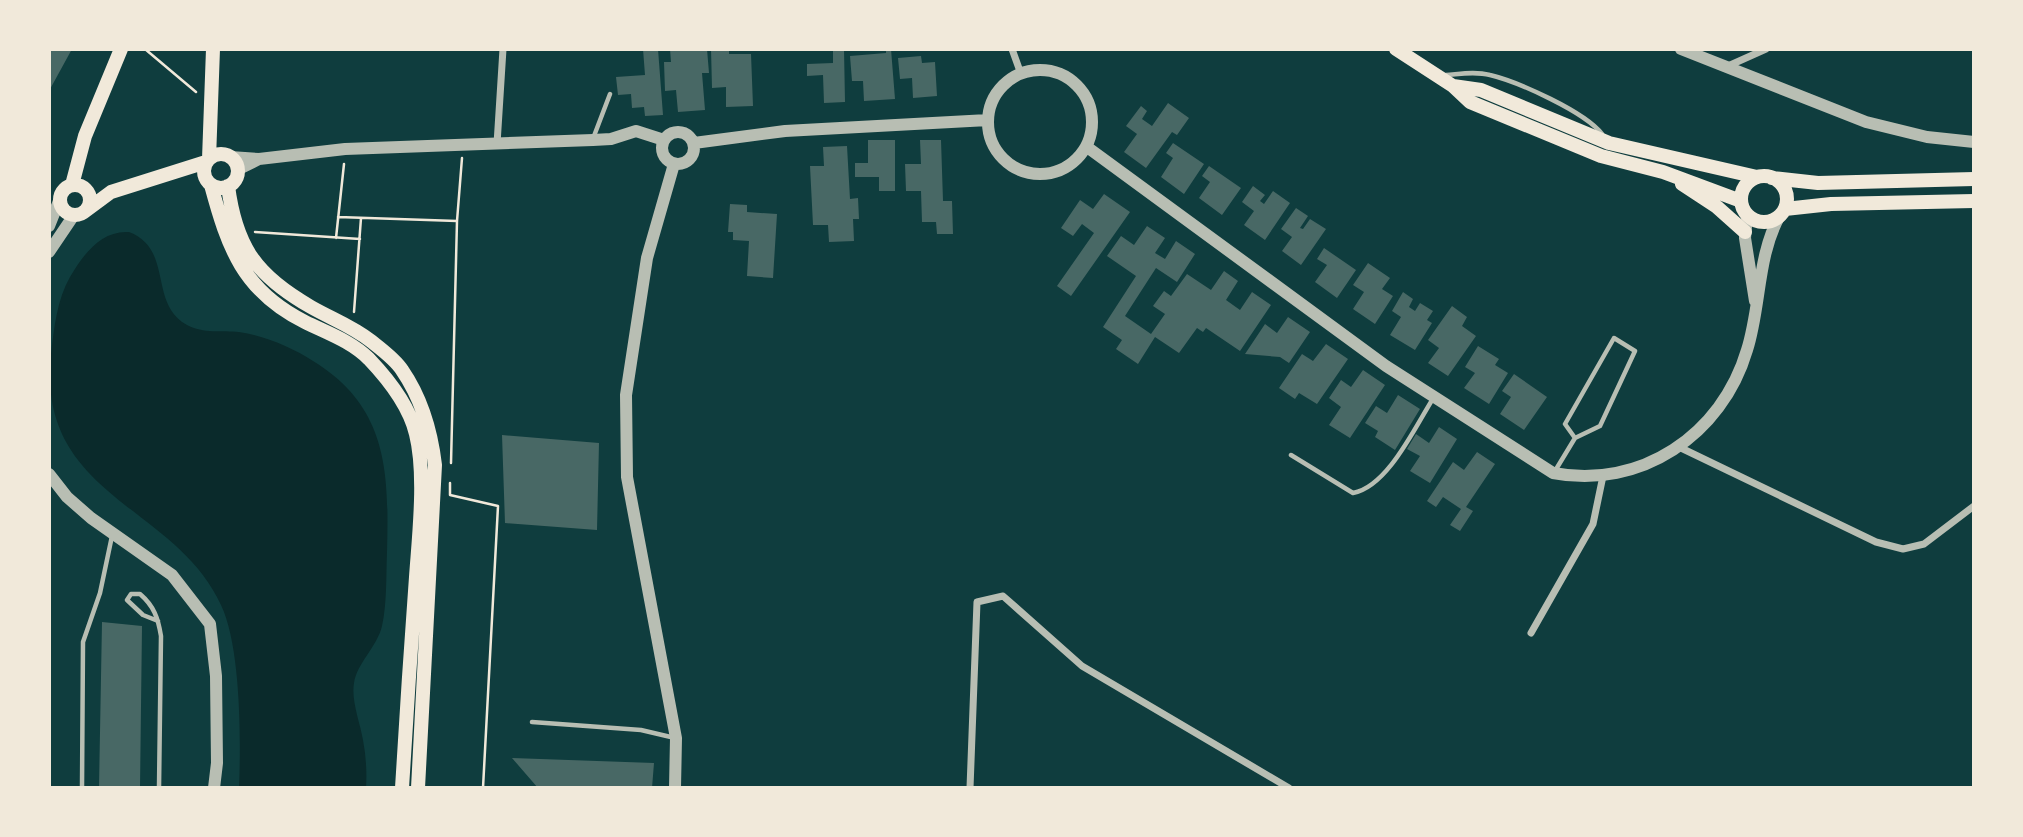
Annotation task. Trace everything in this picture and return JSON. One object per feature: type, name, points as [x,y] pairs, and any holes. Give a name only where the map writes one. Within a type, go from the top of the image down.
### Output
[{"type":"main road","points":[[79,214],[63,209],[61,196],[72,185],[85,136],[121,49]]},
{"type":"main road","points":[[213,49],[210,105],[223,230],[236,263],[253,285],[283,312],[341,338],[366,356],[406,406],[417,436],[421,509],[402,788]]},
{"type":"main road","points":[[1396,49],[1433,76],[1453,86],[1470,103],[1601,156],[1663,172],[1744,208],[1760,222],[1767,222],[1783,212],[1831,204],[1974,201]]},
{"type":"main road","points":[[1453,86],[1481,90],[1609,143],[1765,177],[1818,183],[1974,179]]},
{"type":"main road","points":[[79,214],[111,192],[170,172],[217,166]]},
{"type":"main road","points":[[217,166],[228,186],[237,231],[261,269],[281,287],[313,308],[353,326],[401,368],[420,401],[431,434],[435,465],[418,788]]},
{"type":"main road","points":[[1663,172],[1717,207],[1745,232]]},
{"type":"main road","points":[[1744,208],[1745,186],[1765,177]]},
{"type":"main road","points":[[1765,177],[1784,187],[1787,202],[1783,212]]},
{"type":"main road","points":[[72,185],[81,186],[88,192],[111,192]]},
{"type":"main road","points":[[79,214],[90,205],[88,192]]},
{"type":"street","points":[[497,144],[503,49]]},
{"type":"street","points":[[1012,49],[1021,74]]},
{"type":"street","points":[[1681,49],[1866,122],[1927,137],[1971,143]]},
{"type":"street","points":[[1727,67],[1766,49]]},
{"type":"street","points":[[1036,70],[1052,71],[1067,77],[1088,101],[1093,116],[1087,147],[1077,160],[1063,170],[1047,175],[1030,174],[1014,168],[1002,157],[993,143],[988,120],[993,101],[999,90],[1021,74],[1036,70]]},
{"type":"street","points":[[694,143],[785,131],[988,120]]},
{"type":"street","points":[[217,166],[345,149],[611,139],[636,131],[664,140]]},
{"type":"street","points":[[682,132],[694,143],[692,157],[684,163],[674,164],[663,154],[664,140],[671,133],[682,132]]},
{"type":"street","points":[[1087,147],[1386,366],[1553,473],[1577,477],[1603,476],[1681,448],[1716,412],[1738,375],[1748,349],[1769,236],[1783,212]]},
{"type":"street","points":[[674,164],[648,258],[626,395],[627,477],[676,738],[675,788]]},
{"type":"street","points":[[49,226],[61,196]]},
{"type":"street","points":[[1744,208],[1756,308]]},
{"type":"street","points":[[49,252],[79,214]]},
{"type":"street","points":[[1681,448],[1876,542],[1903,549],[1924,544],[1974,506]]},
{"type":"street","points":[[49,474],[66,497],[112,535],[173,576],[210,624],[216,676],[218,763],[214,788]]},
{"type":"street","points":[[1531,633],[1593,523],[1603,476]]},
{"type":"street","points":[[970,788],[977,602],[1003,596],[1082,666],[1289,788]]},
{"type":"lane","points":[[1433,76],[1475,73],[1492,75],[1578,113],[1594,124],[1609,143]]},
{"type":"lane","points":[[593,140],[610,94]]},
{"type":"lane","points":[[1553,473],[1574,438],[1600,426],[1635,351],[1614,338],[1565,424],[1574,438]]},
{"type":"lane","points":[[1291,455],[1353,493],[1363,491],[1387,470],[1434,396]]},
{"type":"lane","points":[[82,788],[83,642],[100,593],[112,535]]},
{"type":"lane","points":[[158,621],[133,608],[127,600],[131,594],[140,594],[150,603],[158,621],[161,636],[159,788]]},
{"type":"lane","points":[[532,722],[642,730],[676,738]]},
{"type":"path","points":[[145,49],[210,105]]},
{"type":"path","points":[[451,468],[457,221],[463,144]]},
{"type":"path","points":[[336,238],[345,149]]},
{"type":"path","points":[[338,217],[457,221]]},
{"type":"path","points":[[353,326],[361,218]]},
{"type":"path","points":[[237,231],[360,239]]},
{"type":"path","points":[[450,481],[450,495],[498,506],[483,788]]},
{"type":"water","points":[[129,232],[143,240],[152,251],[163,291],[175,316],[193,328],[249,334],[296,351],[338,379],[356,399],[370,421],[379,444],[384,469],[387,523],[386,599],[382,626],[359,669],[353,690],[365,752],[366,788],[239,788],[236,669],[228,623],[221,605],[200,571],[173,543],[86,470],[65,439],[52,402],[51,354],[62,295],[75,269],[94,246],[110,235]]},
{"type":"building","points":[[49,49],[72,49],[49,91]]},
{"type":"building","points":[[643,49],[658,49],[663,115],[645,116],[644,107],[632,108],[631,94],[618,95],[616,77],[645,75]]},
{"type":"building","points":[[670,49],[707,49],[709,73],[702,73],[705,110],[678,112],[676,90],[665,91],[664,62],[671,62]]},
{"type":"building","points":[[711,49],[729,49],[729,54],[751,54],[753,106],[726,107],[726,87],[712,88]]},
{"type":"building","points":[[833,49],[844,49],[845,102],[824,103],[823,75],[807,76],[807,64],[833,63]]},
{"type":"building","points":[[886,49],[891,49],[895,99],[864,101],[863,81],[852,81],[850,56],[886,53]]},
{"type":"building","points":[[921,56],[922,63],[935,62],[937,96],[913,98],[912,78],[900,79],[898,58]]},
{"type":"building","points":[[1168,103],[1189,118],[1177,135],[1172,132],[1146,168],[1124,152],[1137,134],[1126,126],[1141,106],[1147,111],[1142,119],[1152,126]]},
{"type":"building","points":[[868,140],[895,140],[895,191],[879,191],[879,177],[855,177],[855,163],[868,163]]},
{"type":"building","points":[[920,140],[941,140],[943,201],[952,201],[953,234],[937,234],[936,222],[922,222],[921,191],[906,191],[905,164],[921,164]]},
{"type":"building","points":[[1173,143],[1204,164],[1184,194],[1161,177],[1173,158],[1166,153]]},
{"type":"building","points":[[847,146],[850,199],[858,198],[859,219],[853,219],[854,241],[829,242],[828,225],[813,225],[810,166],[824,166],[823,147]]},
{"type":"building","points":[[1209,166],[1241,188],[1222,215],[1199,198],[1210,182],[1202,176]]},
{"type":"building","points":[[1253,186],[1265,195],[1260,201],[1264,204],[1273,191],[1290,203],[1265,240],[1244,225],[1254,211],[1242,202]]},
{"type":"building","points":[[1104,194],[1130,212],[1071,296],[1057,286],[1094,233],[1082,224],[1073,236],[1061,228],[1080,200],[1093,209]]},
{"type":"building","points":[[730,204],[747,205],[747,212],[777,214],[773,278],[747,276],[749,241],[733,240],[733,232],[728,232]]},
{"type":"building","points":[[1296,208],[1308,216],[1300,228],[1303,229],[1310,219],[1326,229],[1301,265],[1282,251],[1292,237],[1281,229]]},
{"type":"building","points":[[1147,226],[1165,238],[1155,253],[1165,259],[1176,241],[1195,254],[1177,282],[1156,268],[1125,316],[1151,334],[1165,314],[1153,306],[1164,291],[1171,296],[1187,274],[1211,290],[1224,271],[1238,281],[1226,300],[1240,310],[1252,292],[1271,305],[1240,351],[1206,328],[1203,332],[1197,328],[1179,353],[1155,337],[1138,364],[1116,349],[1122,340],[1103,327],[1136,276],[1107,256],[1121,236],[1134,245]]},
{"type":"building","points":[[1324,248],[1356,270],[1337,298],[1315,282],[1327,265],[1317,259]]},
{"type":"building","points":[[1368,263],[1390,278],[1382,289],[1393,296],[1375,324],[1353,309],[1364,292],[1353,285]]},
{"type":"building","points":[[1403,292],[1413,299],[1409,307],[1415,311],[1420,303],[1433,311],[1427,320],[1432,323],[1415,350],[1390,335],[1401,317],[1392,311]]},
{"type":"building","points":[[1452,306],[1467,317],[1462,326],[1476,336],[1448,376],[1428,363],[1439,348],[1428,340]]},
{"type":"building","points":[[1288,317],[1310,332],[1289,363],[1280,357],[1245,354],[1265,324],[1277,333]]},
{"type":"building","points":[[1326,344],[1348,359],[1317,404],[1299,393],[1295,399],[1279,388],[1302,354],[1313,361]]},
{"type":"building","points":[[1478,346],[1499,359],[1495,365],[1508,373],[1489,404],[1464,388],[1475,373],[1465,367]]},
{"type":"building","points":[[1363,370],[1385,385],[1350,438],[1329,425],[1341,407],[1329,398],[1341,380],[1351,387]]},
{"type":"building","points":[[1514,374],[1547,397],[1524,430],[1500,414],[1511,397],[1502,391]]},
{"type":"building","points":[[1398,395],[1420,409],[1395,450],[1375,437],[1378,431],[1365,423],[1376,406],[1387,413]]},
{"type":"building","points":[[1439,427],[1457,439],[1430,483],[1410,471],[1420,456],[1407,449],[1416,434],[1429,443]]},
{"type":"building","points":[[502,435],[599,443],[597,530],[505,523]]},
{"type":"building","points":[[1477,452],[1495,464],[1466,507],[1473,511],[1460,531],[1450,525],[1461,509],[1443,497],[1436,507],[1427,501],[1453,462],[1464,470]]},
{"type":"building","points":[[102,622],[142,626],[140,788],[99,788]]},
{"type":"building","points":[[512,758],[654,763],[652,788],[538,788]]}]
